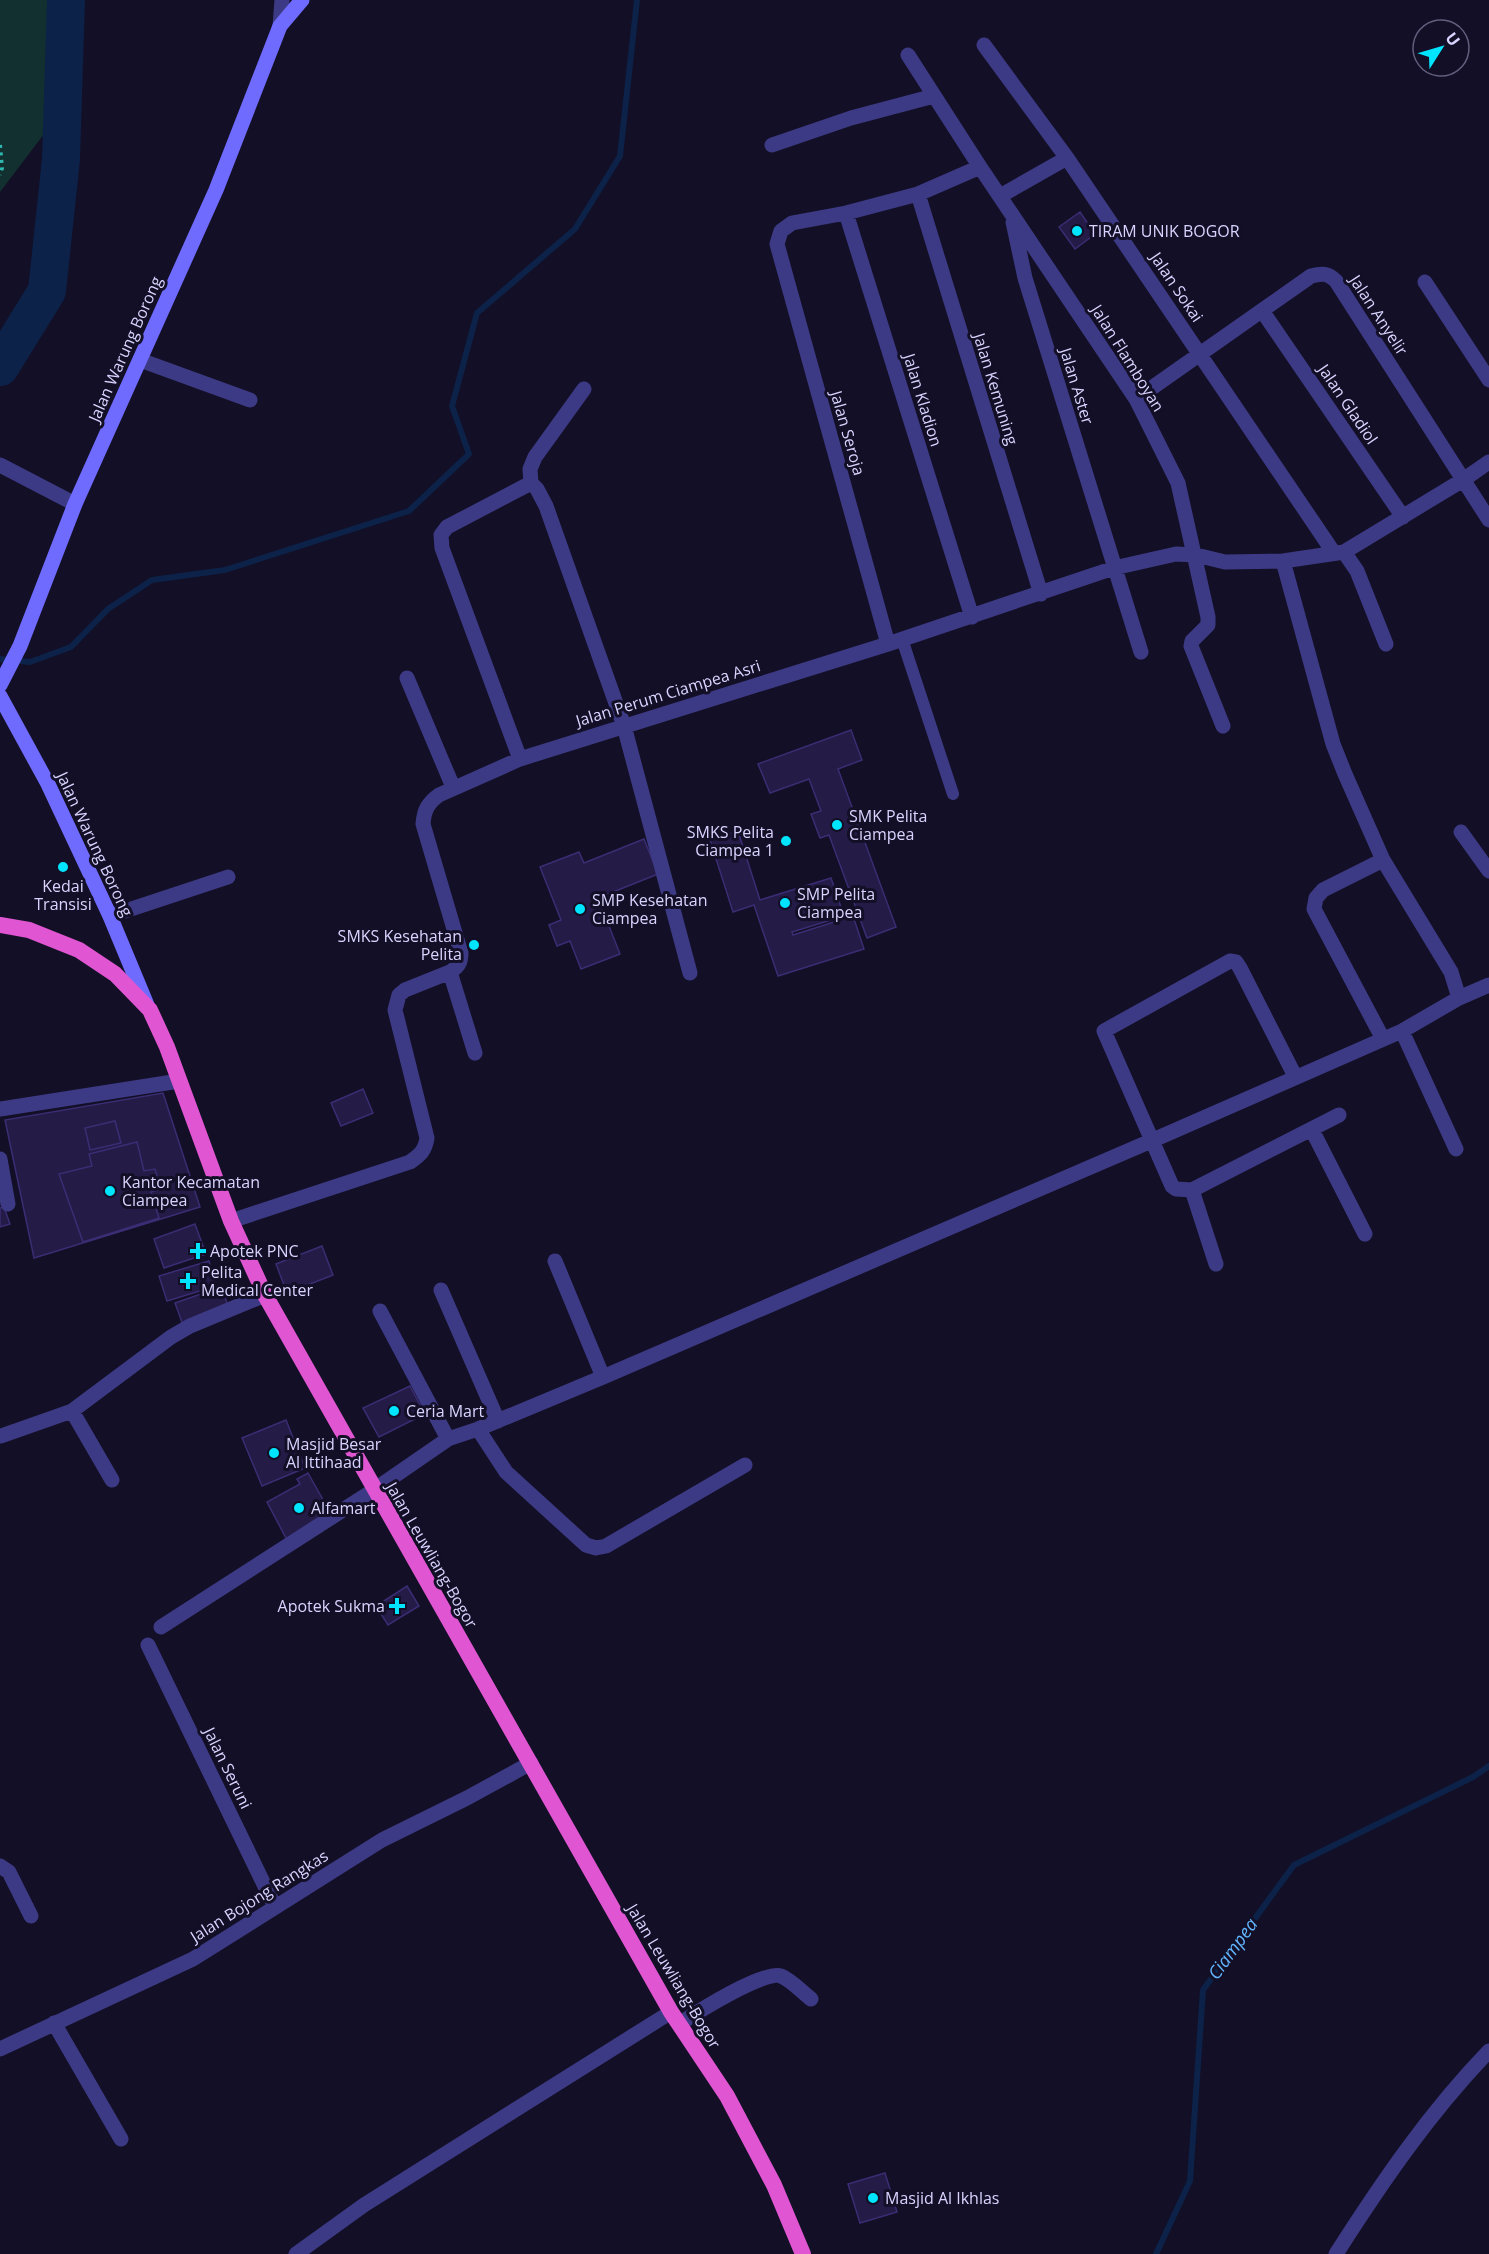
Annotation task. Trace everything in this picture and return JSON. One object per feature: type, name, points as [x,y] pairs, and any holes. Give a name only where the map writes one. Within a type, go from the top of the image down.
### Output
[{"type":"highway","name":"Jalan Leuwliang-Bogor","points":[[0,925],[29,930],[79,950],[116,974],[150,1010],[167,1047],[231,1221],[265,1295],[675,2018],[727,2096],[774,2185],[804,2254]]},
{"type":"main road","points":[[280,26],[303,0]]},
{"type":"main road","name":"Jalan Warung Borong","points":[[0,685],[20,646],[75,504],[216,190],[280,26]]},
{"type":"main road","name":"Jalan Warung Borong","points":[[0,696],[48,784],[110,916],[150,1010]]},
{"type":"street","points":[[280,26],[282,0]]},
{"type":"street","name":"Jalan Sokai","points":[[984,45],[1067,158],[1339,553],[1357,571],[1386,644]]},
{"type":"street","name":"Jalan Flamboyan","points":[[908,55],[980,168],[1136,399],[1178,483],[1196,555],[1209,622],[1207,628],[1191,644],[1223,726]]},
{"type":"street","points":[[772,145],[851,118],[934,96]]},
{"type":"street","points":[[1000,195],[1067,158]]},
{"type":"street","points":[[846,213],[918,194],[980,168]]},
{"type":"street","name":"Jalan Kemuning","points":[[918,194],[1041,594]]},
{"type":"street","name":"Jalan Seroja","points":[[846,213],[792,223],[781,231],[777,244],[895,641]]},
{"type":"street","name":"Jalan Kladion","points":[[846,213],[972,617]]},
{"type":"street","name":"Jalan Aster","points":[[1012,213],[1025,278],[1141,652]]},
{"type":"street","name":"Jalan Anyelir","points":[[1136,399],[1263,312],[1311,276],[1320,273],[1329,275],[1336,281],[1463,480]]},
{"type":"street","points":[[1425,282],[1489,380]]},
{"type":"street","name":"Jalan Gladiol","points":[[1263,312],[1403,517]]},
{"type":"street","points":[[140,360],[250,400]]},
{"type":"street","points":[[584,389],[535,457],[530,469],[531,483],[546,506],[624,726],[690,973]]},
{"type":"street","name":"Jalan Perum Ciampea Asri","points":[[450,972],[461,961],[461,953],[423,824],[423,814],[429,803],[453,787],[520,759],[972,617],[1114,568],[1176,554],[1196,555],[1225,562],[1283,561],[1339,553],[1403,517],[1489,462]]},
{"type":"street","points":[[0,465],[75,504]]},
{"type":"street","points":[[1463,480],[1489,520]]},
{"type":"street","points":[[520,759],[442,548],[441,535],[447,527],[531,483]]},
{"type":"street","points":[[1283,561],[1333,744],[1383,860],[1451,972],[1459,998]]},
{"type":"street","points":[[407,678],[453,787]]},
{"type":"street","points":[[1461,832],[1489,871]]},
{"type":"street","points":[[1383,860],[1323,890],[1316,898],[1314,909],[1383,1039]]},
{"type":"street","points":[[110,916],[228,877]]},
{"type":"street","points":[[1295,1076],[1240,968],[1236,963],[1230,961],[1104,1031],[1151,1141],[1172,1186],[1176,1189],[1192,1190],[1339,1115]]},
{"type":"street","points":[[231,1221],[410,1162],[420,1155],[426,1147],[427,1138],[395,1010],[399,995],[405,990],[450,972],[475,1053]]},
{"type":"street","points":[[161,1627],[374,1490],[448,1438],[478,1429],[603,1377],[1151,1141],[1402,1031],[1459,998],[1489,985]]},
{"type":"street","points":[[1402,1031],[1456,1149]]},
{"type":"street","points":[[0,1108],[179,1081]]},
{"type":"street","points":[[1312,1130],[1365,1234]]},
{"type":"street","points":[[0,1159],[8,1204]]},
{"type":"street","points":[[1192,1190],[1216,1264]]},
{"type":"street","points":[[555,1261],[603,1377]]},
{"type":"street","points":[[441,1290],[498,1421]]},
{"type":"street","points":[[1,1436],[72,1411],[171,1337],[190,1326],[265,1295]]},
{"type":"street","points":[[380,1311],[448,1438]]},
{"type":"street","points":[[72,1411],[112,1480]]},
{"type":"street","points":[[478,1429],[506,1472],[586,1545],[596,1548],[606,1546],[745,1464]]},
{"type":"street","name":"Jalan Seruni","points":[[148,1645],[275,1907]]},
{"type":"street","name":"Jalan Bojong Rangkas","points":[[0,2049],[193,1959],[382,1839],[420,1822],[531,1763]]},
{"type":"street","points":[[0,1866],[9,1872],[32,1916]]},
{"type":"street","points":[[296,2254],[364,2205],[675,2018],[769,1976],[779,1976],[811,1999]]},
{"type":"street","points":[[54,2024],[121,2139]]},
{"type":"street","points":[[1336,2254],[1390,2171],[1459,2083],[1489,2051]]},
{"type":"lane","points":[[895,641],[953,794]]},
{"type":"path","points":[[0,145],[2,168],[0,175]]},
{"type":"green space","points":[[0,0],[65,0],[66,3],[47,130],[0,192]]},
{"type":"building","name":"TIRAM UNIK BOGOR","points":[[1080,212],[1095,234],[1075,249],[1059,227]]},
{"type":"building","name":"SMK Pelita Ciampea","points":[[851,730],[862,760],[838,769],[896,927],[867,938],[829,835],[820,838],[811,814],[821,811],[809,779],[770,793],[758,764]]},
{"type":"building","name":"SMP Pelita Ciampea","points":[[738,831],[760,900],[831,878],[844,916],[792,932],[793,935],[853,916],[864,949],[778,976],[754,905],[733,912],[710,840]]},
{"type":"building","name":"SMP Kesehatan Ciampea","points":[[644,839],[658,874],[598,898],[620,954],[581,969],[570,941],[557,946],[549,925],[561,920],[540,867],[579,852],[584,863]]},
{"type":"building","points":[[363,1089],[373,1113],[341,1126],[331,1103]]},
{"type":"building","points":[[163,1093],[200,1207],[34,1258],[5,1120]]},
{"type":"building","points":[[115,1121],[121,1143],[90,1150],[85,1128]]},
{"type":"building","name":"Kantor Kecamatan Ciampea","points":[[137,1142],[144,1171],[155,1169],[161,1189],[151,1192],[159,1218],[83,1242],[59,1174],[92,1166],[89,1154]]},
{"type":"building","points":[[4,1207],[10,1224],[0,1227],[0,1208]]},
{"type":"building","points":[[195,1224],[206,1254],[164,1268],[154,1239]]},
{"type":"building","points":[[322,1246],[333,1275],[287,1293],[276,1264]]},
{"type":"building","name":"Pelita Medical Center","points":[[209,1261],[216,1286],[167,1301],[159,1276]]},
{"type":"building","points":[[221,1287],[229,1308],[183,1325],[175,1303]]},
{"type":"building","name":"Ceria Mart","points":[[410,1386],[425,1414],[379,1437],[363,1408]]},
{"type":"building","name":"Masjid Besar Al Ittihaad","points":[[286,1420],[305,1468],[262,1486],[242,1438]]},
{"type":"building","name":"Alfamart","points":[[308,1473],[331,1514],[287,1540],[267,1502],[300,1484],[297,1479]]},
{"type":"building","name":"Apotek Sukma","points":[[407,1586],[419,1606],[388,1625],[376,1606]]},
{"type":"building","name":"Masjid Al Ikhlas","points":[[885,2173],[897,2212],[860,2223],[848,2184]]},
{"type":"waterway","points":[[0,367],[47,291],[61,159],[66,0]]},
{"type":"waterway","points":[[0,659],[30,662],[71,647],[108,609],[152,580],[225,570],[409,511],[469,454],[452,406],[477,313],[575,229],[620,156],[637,0]]},
{"type":"waterway","name":"Ciampea","points":[[1156,2254],[1190,2181],[1203,1990],[1294,1865],[1473,1777],[1489,1766]]},
{"type":"place","name":"TIRAM UNIK BOGOR","points":[[1077,231]]},
{"type":"place","name":"SMK Pelita Ciampea","points":[[837,825]]},
{"type":"place","name":"SMKS Pelita Ciampea 1","points":[[786,841]]},
{"type":"place","name":"Kedai Transisi","points":[[63,867]]},
{"type":"place","name":"SMP Pelita Ciampea","points":[[785,903]]},
{"type":"place","name":"SMP Kesehatan Ciampea","points":[[580,909]]},
{"type":"place","name":"SMKS Kesehatan Pelita","points":[[474,945]]},
{"type":"place","name":"Kantor Kecamatan Ciampea","points":[[110,1191]]},
{"type":"place","name":"Apotek PNC","points":[[198,1251]]},
{"type":"place","name":"Pelita Medical Center","points":[[188,1281]]},
{"type":"place","name":"Ceria Mart","points":[[394,1411]]},
{"type":"place","name":"Masjid Besar Al Ittihaad","points":[[274,1453]]},
{"type":"place","name":"Alfamart","points":[[299,1508]]},
{"type":"place","name":"Apotek Sukma","points":[[397,1606]]},
{"type":"place","name":"Masjid Al Ikhlas","points":[[873,2198]]}]
